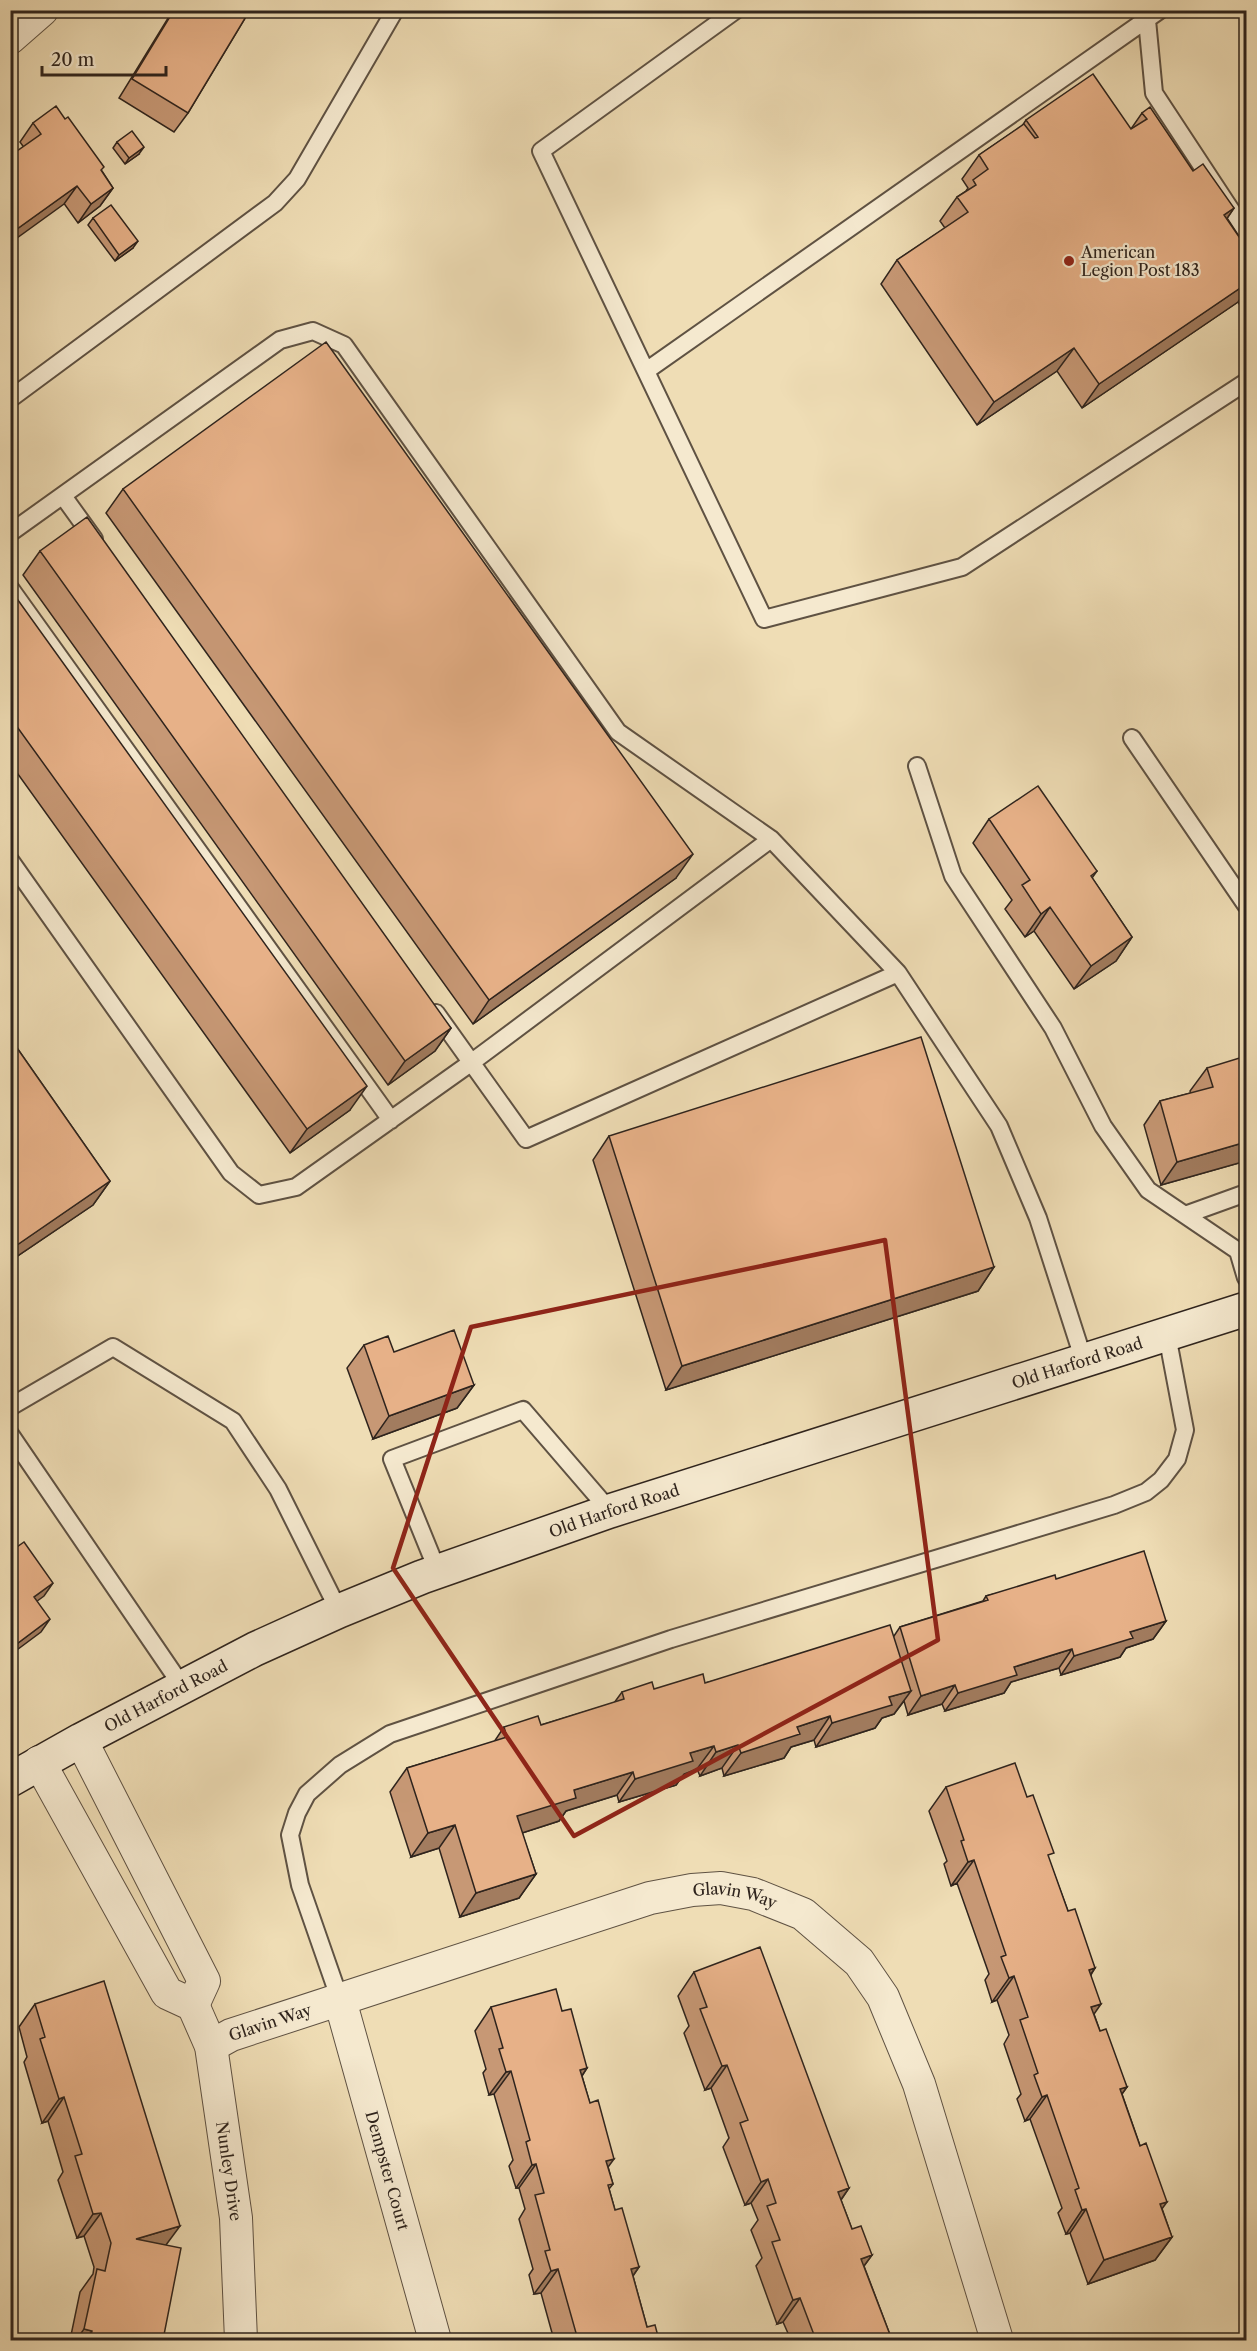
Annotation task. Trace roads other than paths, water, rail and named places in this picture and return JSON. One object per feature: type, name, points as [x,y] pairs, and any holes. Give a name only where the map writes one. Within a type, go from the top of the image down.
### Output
[{"type":"street","points":[[10,38],[42,10]]},
{"type":"street","name":"Old Harford Road","points":[[10,1780],[39,1762],[255,1649],[339,1611],[516,1542],[1246,1309]]},
{"type":"street","points":[[39,1762],[167,1993],[193,2005],[204,1981],[81,1740]]},
{"type":"street","name":"Glavin Way","points":[[212,2046],[231,2035],[650,1898],[692,1890],[721,1888],[753,1894],[803,1914],[859,1962],[883,1997],[920,2084],[996,2340]]},
{"type":"street","name":"Dempster Court","points":[[340,2000],[435,2340]]},
{"type":"street","name":"Nunley Drive","points":[[193,2005],[212,2046],[236,2218],[241,2340]]},
{"type":"lane","points":[[10,399],[275,203],[297,179],[395,10]]},
{"type":"lane","points":[[736,10],[541,151],[764,619],[962,567],[1246,382]]},
{"type":"lane","points":[[646,371],[1149,14]]},
{"type":"lane","points":[[1149,14],[1154,93],[1246,233]]},
{"type":"lane","points":[[10,533],[280,340],[313,331],[344,345],[618,732],[771,839],[898,973],[999,1126],[1038,1218],[1084,1361]]},
{"type":"lane","points":[[63,496],[104,554]]},
{"type":"lane","points":[[10,588],[391,1120]]},
{"type":"lane","points":[[1132,738],[1246,905]]},
{"type":"lane","points":[[917,766],[953,876],[1053,1028],[1103,1126],[1148,1190],[1238,1251],[1246,1278]]},
{"type":"lane","points":[[10,860],[231,1173],[259,1195],[296,1187],[472,1062],[771,839]]},
{"type":"lane","points":[[430,1004],[526,1139],[898,973]]},
{"type":"lane","points":[[1185,1215],[1246,1192]]},
{"type":"lane","points":[[340,2000],[300,1885],[290,1835],[297,1813],[307,1794],[340,1765],[390,1734],[424,1722],[670,1639],[1114,1506],[1146,1492],[1161,1480],[1177,1459],[1185,1430],[1167,1335]]},
{"type":"lane","points":[[10,1407],[113,1347],[233,1421],[278,1489],[339,1611]]},
{"type":"lane","points":[[438,1572],[392,1459],[523,1410],[610,1511]]},
{"type":"lane","points":[[10,1434],[182,1686]]},
{"type":"place","name":"American Legion Post 183","points":[[1069,261]]}]
